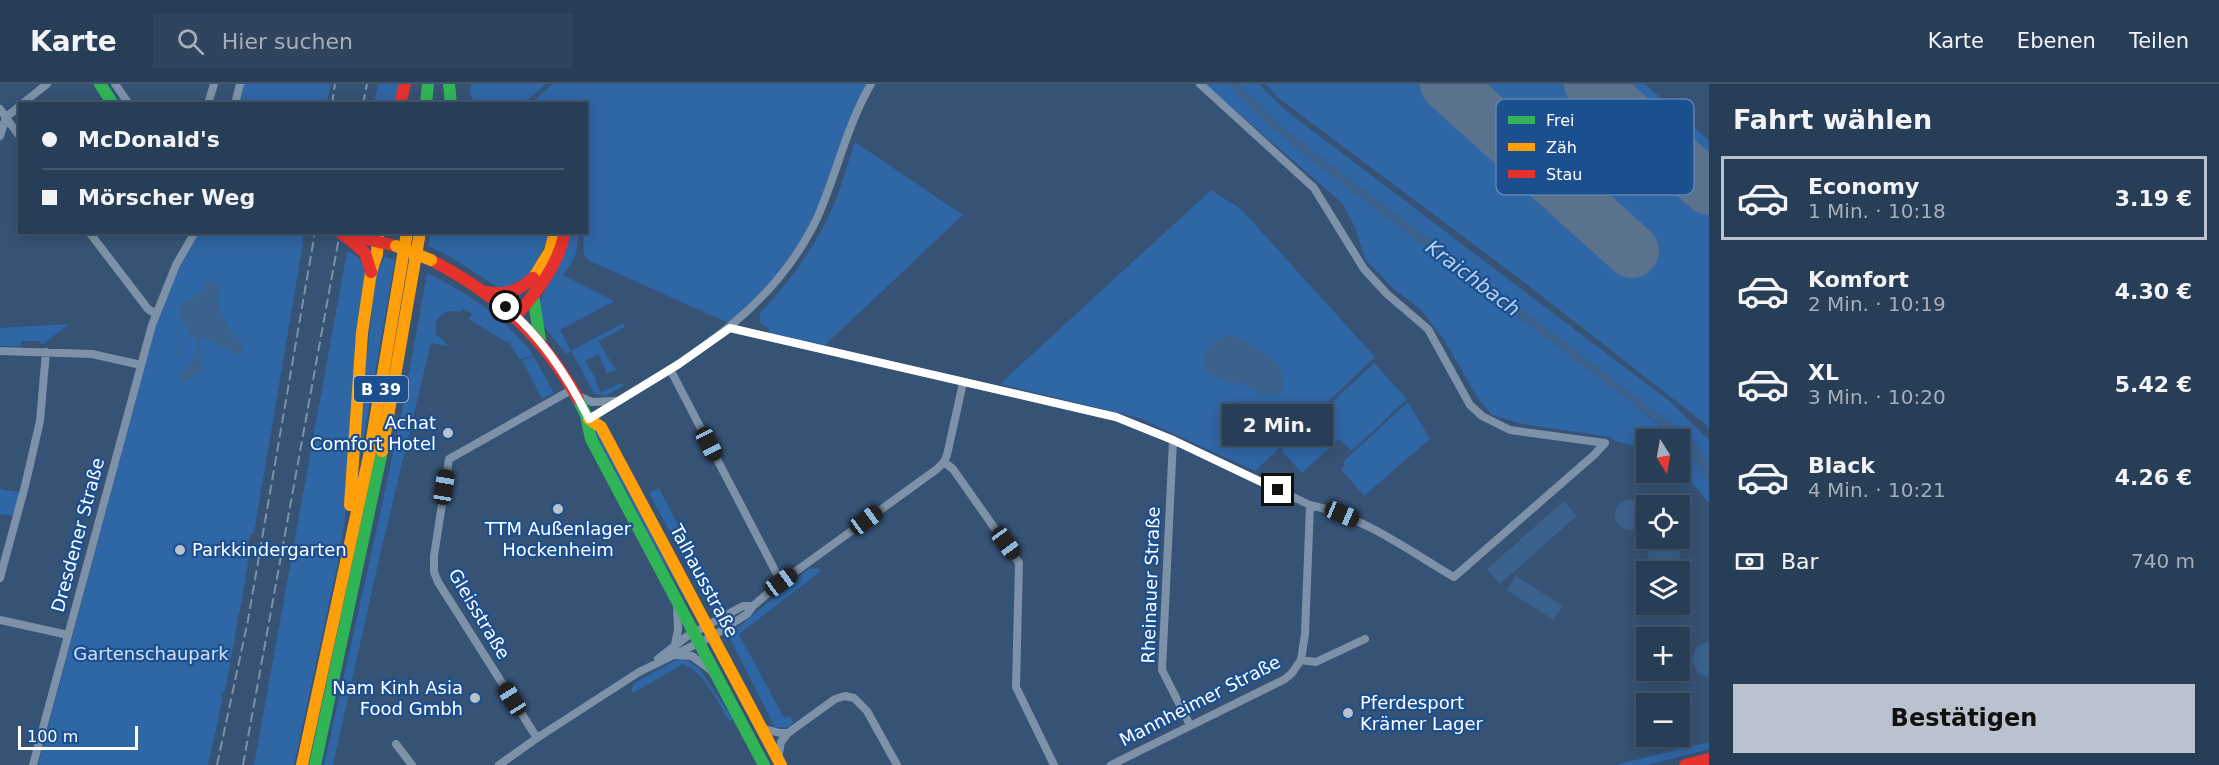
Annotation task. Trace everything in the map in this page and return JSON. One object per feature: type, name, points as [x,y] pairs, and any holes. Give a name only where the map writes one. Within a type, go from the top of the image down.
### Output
[{"type":"main road","points":[[400,102],[405,84]]},
{"type":"main road","points":[[426,102],[428,84]]},
{"type":"main road","points":[[439,102],[441,84]]},
{"type":"main road","points":[[449,84],[451,102]]},
{"type":"main road","points":[[105,85],[112,102]]},
{"type":"main road","name":"B 39","points":[[302,765],[351,544],[386,362],[407,234]]},
{"type":"main road","name":"B 39","points":[[315,765],[375,490],[404,336],[420,234]]},
{"type":"main road","points":[[513,313],[550,251],[554,234]]},
{"type":"main road","points":[[513,313],[533,295],[555,265],[566,234]]},
{"type":"main road","points":[[347,235],[363,251],[371,272]]},
{"type":"main road","name":"Talhausstraße","points":[[347,235],[378,237],[456,271],[488,292],[540,340],[589,419],[601,427],[779,762]]},
{"type":"main road","name":"B 39","points":[[351,544],[349,515],[358,378],[371,272],[374,267],[378,237]]},
{"type":"main road","points":[[488,292],[499,295],[510,294],[520,290],[533,278]]},
{"type":"main road","points":[[533,295],[540,340]]},
{"type":"main road","name":"Talhausstraße","points":[[589,419],[589,434],[764,765]]},
{"type":"main road","points":[[1685,765],[1709,759]]},
{"type":"street","points":[[25,102],[47,84]]},
{"type":"street","points":[[208,102],[213,84]]},
{"type":"street","points":[[236,102],[240,84]]},
{"type":"street","points":[[589,419],[670,369],[730,328],[777,281],[805,241],[826,196],[849,132],[871,84]]},
{"type":"street","points":[[730,328],[1116,417],[1173,440],[1310,505],[1330,509],[1354,519],[1454,577],[1605,443],[1510,430],[1482,416],[1470,405],[1428,329],[1387,294],[1364,269],[1314,188],[1200,84]]},
{"type":"street","points":[[105,85],[126,102]]},
{"type":"street","points":[[0,136],[6,117],[18,107]]},
{"type":"street","points":[[0,109],[18,134]]},
{"type":"street","points":[[91,234],[148,309],[156,314]]},
{"type":"street","name":"Dresdener Straße","points":[[33,765],[104,507],[118,446],[156,314],[177,265],[194,234]]},
{"type":"street","points":[[0,351],[92,354],[141,365]]},
{"type":"street","points":[[0,578],[40,421],[46,352]]},
{"type":"street","points":[[670,369],[781,582]]},
{"type":"street","points":[[499,765],[653,663],[675,644],[747,614],[781,582],[944,462],[963,383]]},
{"type":"street","points":[[574,392],[600,403],[619,400]]},
{"type":"street","name":"Gleisstraße","points":[[537,738],[438,582],[433,564],[449,459],[574,392]]},
{"type":"street","name":"Rheinauer Straße","points":[[1173,440],[1162,670],[1190,725]]},
{"type":"street","points":[[944,462],[953,469],[1019,563],[1016,687],[1054,765]]},
{"type":"street","points":[[1301,660],[1305,633],[1310,505]]},
{"type":"street","points":[[675,644],[678,630],[677,602]]},
{"type":"street","points":[[0,620],[68,635]]},
{"type":"street","points":[[653,663],[675,655],[696,637]]},
{"type":"street","name":"Mannheimer Straße","points":[[1112,765],[1285,679],[1301,660],[1316,662],[1365,639]]},
{"type":"street","points":[[675,655],[692,656],[716,674]]},
{"type":"street","points":[[779,762],[781,742],[788,733],[840,696],[850,696],[858,701],[874,722],[897,765]]},
{"type":"street","points":[[761,728],[780,734],[788,733]]},
{"type":"street","points":[[396,744],[412,765]]},
{"type":"green space","points":[[243,84],[331,84],[327,102],[238,102]]},
{"type":"green space","points":[[378,84],[401,84],[395,102],[374,102]]},
{"type":"green space","points":[[471,84],[546,84],[525,102],[473,102],[470,92]]},
{"type":"green space","points":[[553,84],[866,84],[820,200],[802,238],[769,283],[730,322],[590,261],[584,255],[583,234],[588,234],[588,102],[532,102]]},
{"type":"green space","points":[[1205,84],[1228,84],[1268,124],[1308,158],[1664,429],[1636,429],[1636,447],[1610,437],[1522,424],[1492,415],[1479,400],[1443,338],[1421,310],[1394,289],[1365,259],[1355,227],[1342,203]]},
{"type":"green space","points":[[1239,84],[1259,84],[1285,110],[1668,400],[1709,440],[1709,463],[1690,439],[1690,429],[1679,429],[1280,125]]},
{"type":"green space","points":[[1266,84],[1645,84],[1662,99],[1496,99],[1496,195],[1694,195],[1694,128],[1709,141],[1709,429],[1525,283],[1277,97]]},
{"type":"green space","points":[[855,142],[963,215],[825,345],[768,333],[769,329],[760,323],[760,313],[790,278],[824,225],[835,203]]},
{"type":"green space","points":[[1211,190],[1241,209],[1375,357],[1255,471],[1139,418],[1000,384]]},
{"type":"green space","name":"Gartenschaupark","points":[[198,234],[302,234],[303,244],[254,532],[250,535],[248,548],[250,552],[239,615],[236,618],[238,621],[208,765],[38,765],[155,329],[176,274]]},
{"type":"green space","points":[[431,234],[550,234],[530,275],[502,290],[444,253],[428,246]]},
{"type":"green space","points":[[571,234],[578,234],[577,251],[563,275],[614,301],[560,330],[571,351],[566,354],[542,324],[539,304]]},
{"type":"green space","points":[[347,251],[359,259],[365,271],[350,477],[337,567],[294,765],[254,765]]},
{"type":"green space","points":[[385,257],[395,260],[360,458],[360,415],[376,273]]},
{"type":"green space","points":[[427,273],[457,289],[485,308],[510,329],[533,354],[530,357],[519,359],[509,342],[469,319],[472,314],[463,309],[460,312],[446,312],[436,321],[436,334],[450,347],[431,343],[333,765],[324,765],[405,396]]},
{"type":"green space","points":[[623,323],[625,327],[598,341],[616,370],[605,374],[606,370],[598,354],[585,361],[600,392],[622,383],[623,386],[605,396],[594,393],[571,351]]},
{"type":"green space","points":[[69,324],[42,345],[41,341],[21,341],[21,346],[0,346],[0,328]]},
{"type":"green space","points":[[534,357],[554,393],[542,399],[522,360]]},
{"type":"green space","points":[[1374,363],[1407,399],[1352,451],[1339,439],[1302,473],[1281,450]]},
{"type":"green space","points":[[1408,402],[1430,439],[1364,496],[1341,469],[1345,465],[1343,462]]},
{"type":"green space","points":[[598,431],[699,624],[665,564],[647,538],[592,434]]},
{"type":"green space","points":[[1690,455],[1709,483],[1709,503],[1690,481]]},
{"type":"green space","points":[[659,488],[722,609],[714,610],[705,598],[649,493]]},
{"type":"green space","points":[[0,489],[19,492],[15,516],[0,514]]},
{"type":"green space","points":[[815,568],[821,571],[739,634],[784,718],[789,716],[794,722],[786,728],[775,727],[728,635],[809,569]]},
{"type":"green space","points":[[683,659],[699,668],[733,719],[729,721],[698,674],[683,664],[631,694],[633,684],[676,660]]},
{"type":"green space","points":[[1709,742],[1709,749],[1647,765],[1615,765],[1690,747]]},
{"type":"water","name":"Kraichbach","points":[[1228,84],[1239,84],[1280,125],[1679,429],[1665,429],[1308,158],[1268,124]]},
{"type":"water","points":[[213,280],[219,289],[220,312],[243,346],[241,355],[199,337],[202,370],[182,382],[179,376],[194,357],[197,346],[192,334],[179,355],[175,354],[191,334],[179,317],[181,306],[204,290],[205,283]]},
{"type":"water","points":[[1228,335],[1248,343],[1276,363],[1282,375],[1282,390],[1275,396],[1261,394],[1244,385],[1210,375],[1204,364],[1206,352],[1213,342]]},
{"type":"water","points":[[1690,439],[1709,463],[1709,483],[1691,456]]},
{"type":"water","points":[[1630,500],[1636,501],[1636,529],[1630,530],[1619,526],[1615,515],[1619,504]]},
{"type":"water","points":[[1564,501],[1577,516],[1500,584],[1487,569]]},
{"type":"water","points":[[1649,549],[1679,549],[1678,561],[1649,560]]},
{"type":"water","points":[[1516,576],[1563,606],[1553,620],[1507,590]]},
{"type":"water","points":[[1709,641],[1709,677],[1707,677],[1698,673],[1691,660],[1697,646]]},
{"type":"runway","points":[[1447,84],[1496,128]]},
{"type":"runway","points":[[1591,84],[1608,99]]},
{"type":"runway","points":[[1694,175],[1709,188]]},
{"type":"runway","points":[[1570,195],[1632,251]]},
{"type":"railway","points":[[332,102],[335,84]]},
{"type":"railway","points":[[363,102],[367,84]]},
{"type":"railway","points":[[217,765],[248,620],[315,234]]},
{"type":"railway","points":[[243,765],[340,234]]},
{"type":"traffic: fast","points":[[100,84],[112,102]]},
{"type":"traffic: fast","points":[[426,102],[428,84]]},
{"type":"traffic: fast","points":[[449,84],[451,102]]},
{"type":"traffic: fast","points":[[533,295],[540,340]]},
{"type":"traffic: fast","points":[[578,399],[586,415],[591,439],[764,765]]},
{"type":"traffic: fast","points":[[315,765],[382,451]]},
{"type":"traffic: slow","points":[[350,505],[362,333],[371,272],[377,254],[378,234]]},
{"type":"traffic: slow","points":[[302,765],[369,456],[407,234]]},
{"type":"traffic: slow","points":[[382,451],[420,234]]},
{"type":"traffic: slow","points":[[533,279],[550,251],[554,234]]},
{"type":"traffic: slow","points":[[396,246],[431,260]]},
{"type":"traffic: slow","points":[[589,419],[601,427],[781,765]]},
{"type":"traffic: jam","points":[[400,102],[405,84]]},
{"type":"traffic: jam","points":[[342,234],[353,242]]},
{"type":"traffic: jam","points":[[516,316],[552,267],[564,234]]},
{"type":"traffic: jam","points":[[349,235],[396,246]]},
{"type":"traffic: jam","points":[[353,242],[365,253],[371,272]]},
{"type":"traffic: jam","points":[[431,260],[455,273],[497,302],[533,335],[578,399]]},
{"type":"traffic: jam","points":[[488,292],[512,291],[533,278]]},
{"type":"traffic: jam","points":[[1685,765],[1709,759]]},
{"type":"place","name":"Achat Comfort Hotel","points":[[448,433]]},
{"type":"place","name":"TTM Außenlager Hockenheim","points":[[558,509]]},
{"type":"place","name":"Parkkindergarten","points":[[180,550]]},
{"type":"place","name":"Nam Kinh Asia Food Gmbh","points":[[475,698]]},
{"type":"place","name":"Pferdesport Krämer Lager","points":[[1348,713]]},
{"type":"route","points":[[506,307],[540,340],[573,389],[589,419],[679,364],[730,328],[1116,417],[1173,440],[1278,490]]}]
